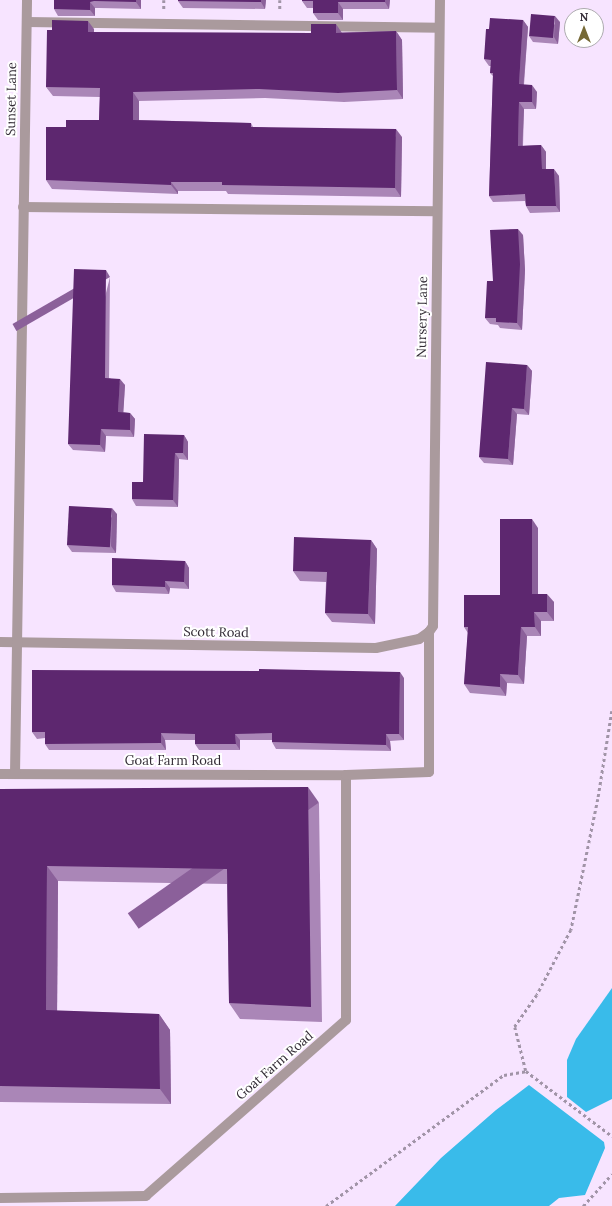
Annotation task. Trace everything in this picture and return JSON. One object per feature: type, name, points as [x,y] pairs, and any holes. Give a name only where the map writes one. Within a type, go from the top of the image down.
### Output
[{"type":"street","name":"Sunset Lane","points":[[15,774],[27,0]]},
{"type":"street","name":"Nursery Lane","points":[[429,632],[433,626],[440,0]]},
{"type":"street","points":[[27,22],[439,28]]},
{"type":"street","points":[[23,207],[437,211]]},
{"type":"street","name":"Scott Road","points":[[0,642],[376,648],[419,639],[429,632]]},
{"type":"street","name":"Goat Farm Road","points":[[0,774],[346,775],[428,772],[429,632]]},
{"type":"street","name":"Goat Farm Road","points":[[0,1198],[146,1196],[346,1020],[346,775]]},
{"type":"path","points":[[612,711],[598,799],[571,930],[537,994],[515,1027],[526,1071],[612,1136]]},
{"type":"path","points":[[326,1206],[504,1075],[526,1071]]},
{"type":"path","points":[[583,1206],[612,1174]]},
{"type":"water","points":[[612,988],[612,1099],[586,1112],[567,1097],[567,1060],[576,1039]]},
{"type":"water","points":[[529,1085],[604,1142],[605,1148],[585,1195],[559,1198],[549,1206],[395,1206],[441,1158],[496,1110]]},
{"type":"building","points":[[54,0],[136,0],[136,2],[94,1],[90,2],[90,10],[54,9]]},
{"type":"building","points":[[261,0],[261,2],[178,1]]},
{"type":"building","points":[[302,0],[385,0],[385,2],[338,2],[338,13],[313,13],[313,1]]},
{"type":"building","points":[[531,14],[555,16],[553,38],[529,36]]},
{"type":"building","points":[[490,18],[523,20],[519,84],[532,85],[532,102],[519,102],[518,146],[541,145],[542,169],[554,169],[556,206],[526,206],[525,194],[489,196],[493,73],[490,73],[491,60],[484,59],[486,29],[489,29]]},
{"type":"building","points":[[52,20],[88,21],[88,32],[311,33],[311,24],[336,24],[336,33],[396,31],[397,90],[338,93],[259,89],[133,92],[133,120],[251,123],[251,127],[396,129],[395,188],[222,185],[222,182],[171,182],[171,185],[46,180],[46,127],[66,127],[66,120],[99,120],[100,88],[46,87],[47,30],[52,30]]},
{"type":"building","points":[[518,229],[520,264],[517,323],[496,322],[496,318],[485,318],[487,281],[493,281],[490,230]]},
{"type":"building","points":[[74,269],[106,270],[105,378],[120,379],[118,412],[130,413],[130,430],[101,429],[100,445],[68,444]]},
{"type":"building","points":[[486,362],[527,365],[524,409],[512,408],[508,459],[479,457]]},
{"type":"building","points":[[144,434],[184,435],[183,453],[175,453],[173,500],[132,499],[132,482],[143,482]]},
{"type":"building","points":[[69,506],[112,508],[110,547],[67,545]]},
{"type":"building","points":[[500,519],[532,519],[532,594],[547,594],[547,612],[534,612],[535,627],[521,627],[518,675],[500,674],[500,687],[464,684],[468,627],[464,627],[464,595],[500,595]]},
{"type":"building","points":[[294,537],[371,540],[368,614],[325,613],[327,572],[293,571]]},
{"type":"building","points":[[112,558],[185,561],[184,582],[165,581],[165,587],[112,585]]},
{"type":"building","points":[[259,669],[400,672],[399,734],[386,734],[386,745],[272,742],[272,733],[235,734],[236,744],[195,744],[195,734],[161,733],[161,743],[45,744],[45,732],[32,732],[32,670],[259,671]]},
{"type":"building","points":[[308,787],[311,1007],[229,1003],[227,869],[47,866],[46,1010],[159,1014],[160,1089],[0,1086],[0,789]]}]
